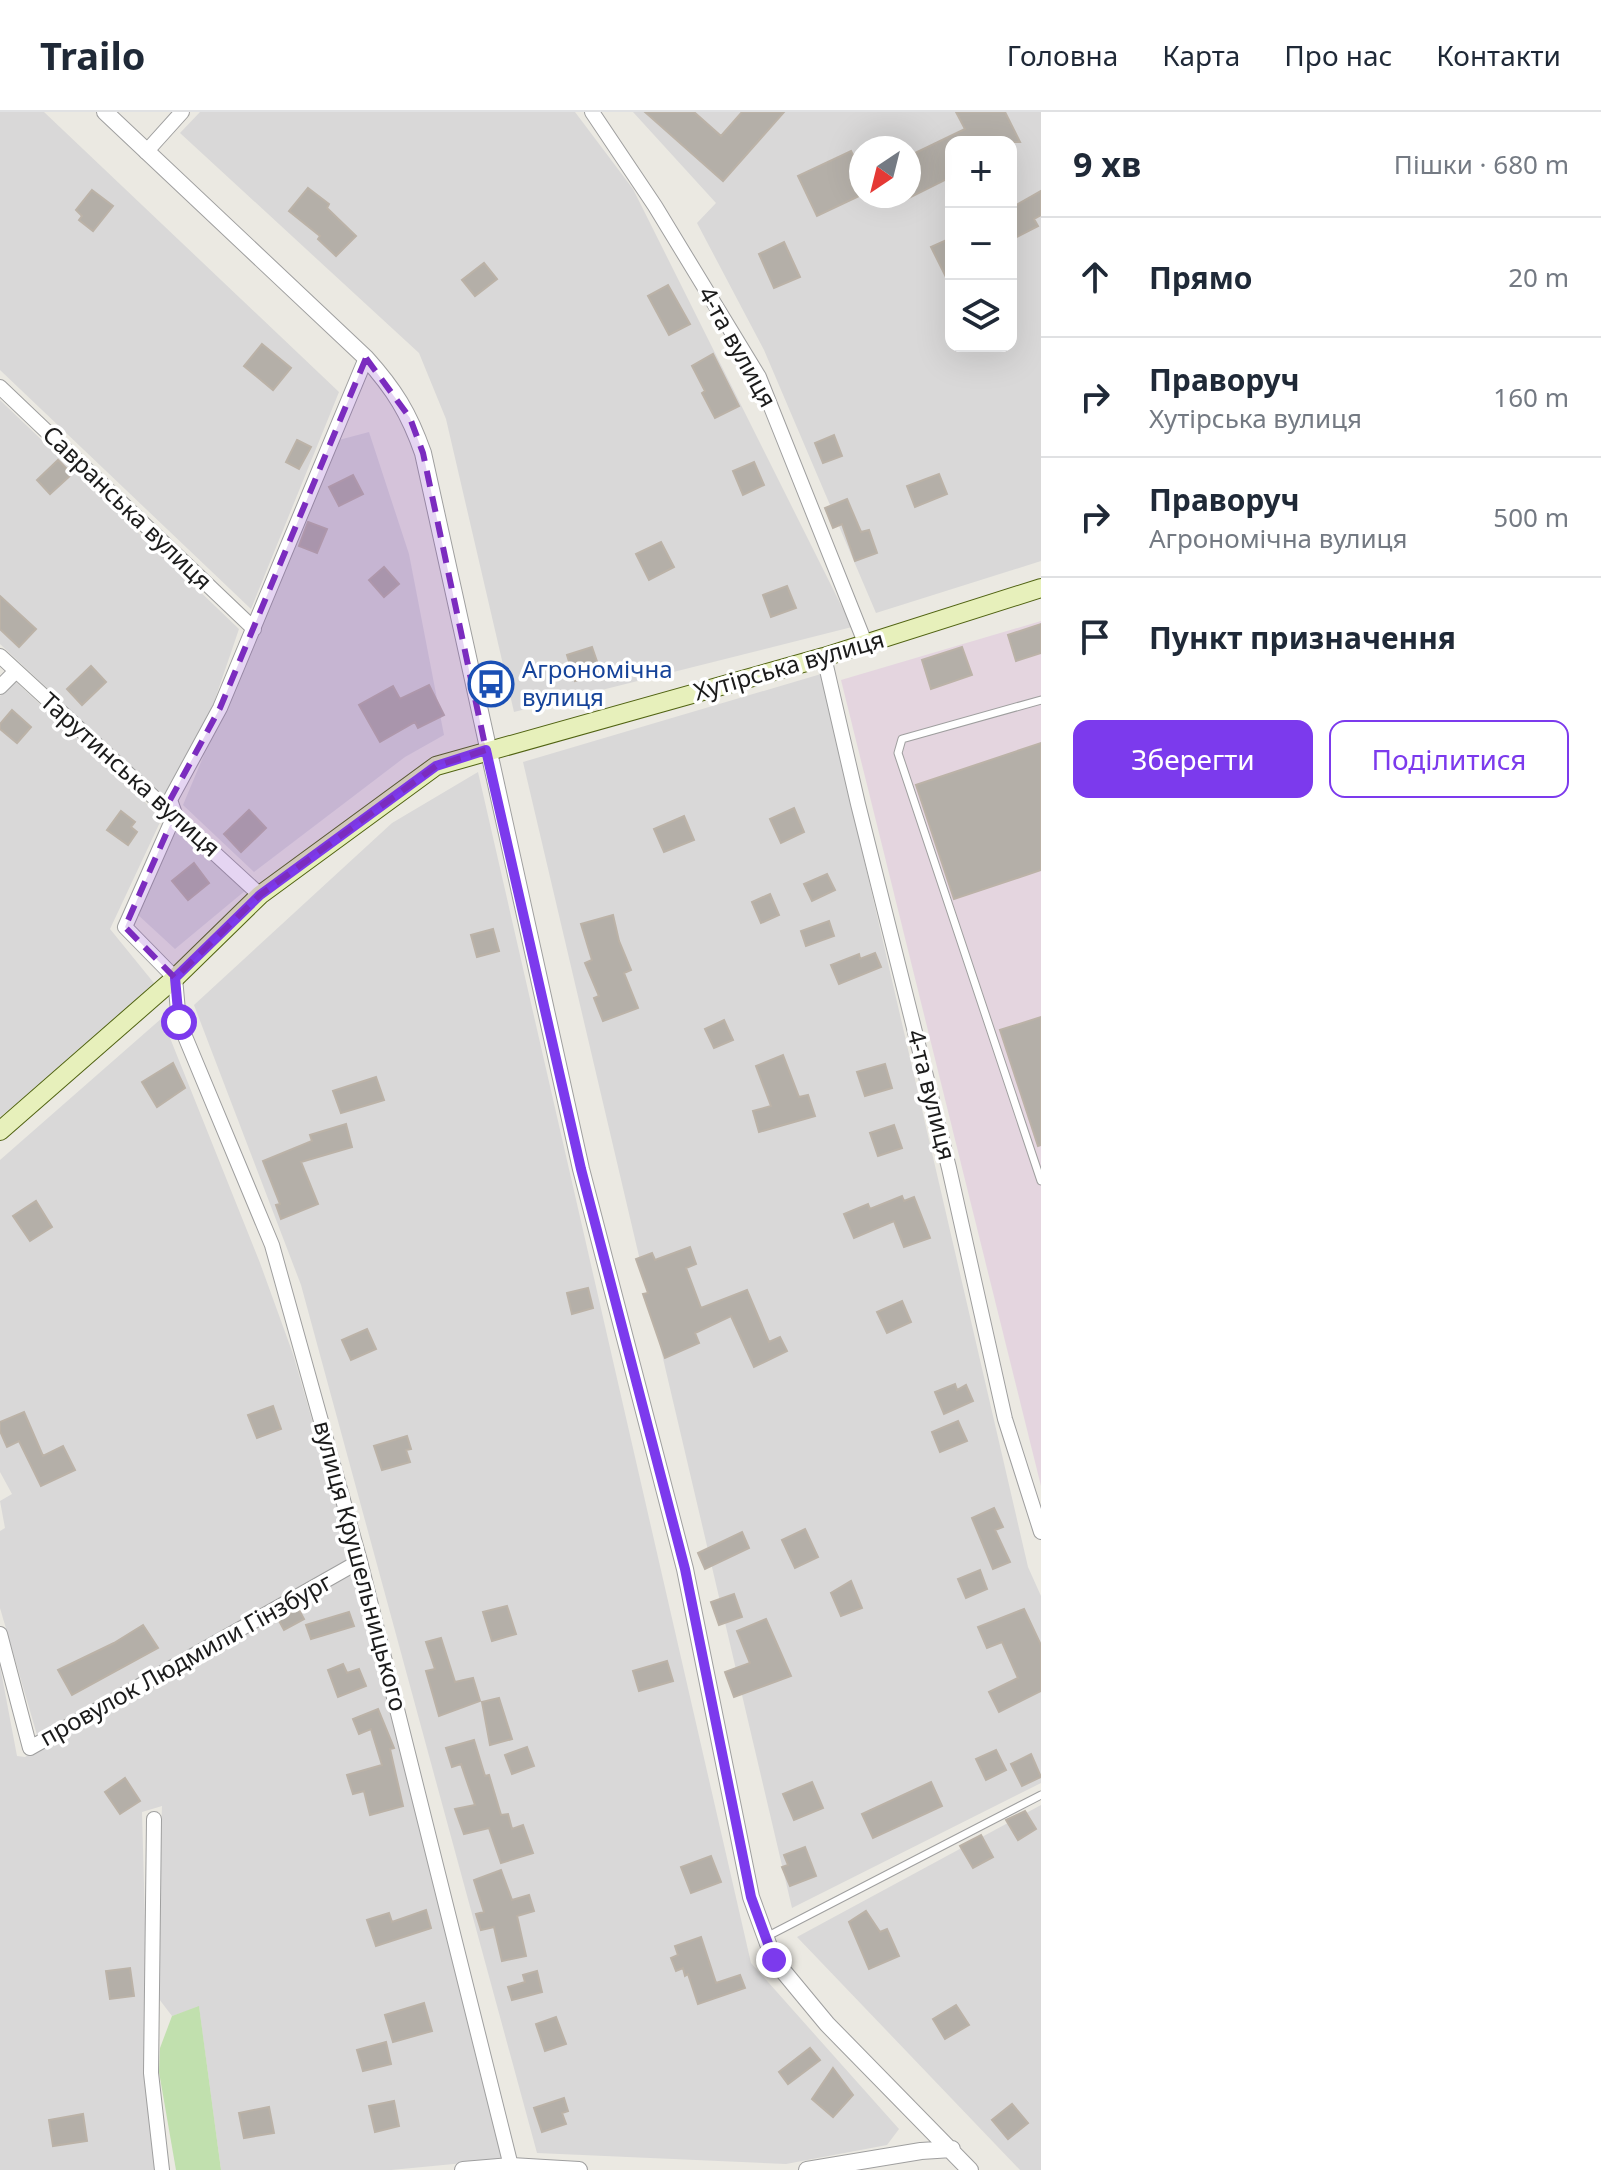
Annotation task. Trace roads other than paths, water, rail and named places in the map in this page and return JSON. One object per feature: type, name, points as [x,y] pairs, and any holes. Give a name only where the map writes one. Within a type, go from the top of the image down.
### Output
[{"type":"main road","name":"Хутірська вулиця","points":[[0,1131],[175,978],[260,895],[436,766],[866,645],[1041,588]]},
{"type":"street","points":[[105,112],[366,358],[392,387],[410,418],[423,453],[486,750],[581,1169],[685,1569],[751,1897],[774,1960],[827,2024],[970,2170]]},
{"type":"street","points":[[146,152],[182,112]]},
{"type":"street","name":"4-та вулиця","points":[[592,112],[655,206],[759,377],[866,645]]},
{"type":"street","points":[[175,978],[125,927],[175,814],[170,800],[220,708],[366,358]]},
{"type":"street","name":"Савранська вулиця","points":[[0,387],[254,629]]},
{"type":"street","name":"Тарутинська вулиця","points":[[0,656],[260,895]]},
{"type":"street","name":"4-та вулиця","points":[[824,657],[949,1168],[1005,1419],[1041,1532]]},
{"type":"street","points":[[0,687],[16,671]]},
{"type":"street","name":"вулиця Крушельницького","points":[[175,978],[179,1022],[272,1245],[360,1561],[511,2166]]},
{"type":"street","name":"провулок Людмили Гінзбург","points":[[0,1634],[30,1748],[360,1561]]},
{"type":"street","points":[[154,1819],[151,2073],[162,2170]]},
{"type":"street","points":[[807,2170],[921,2151],[952,2149]]},
{"type":"street","points":[[463,2170],[511,2166],[579,2170]]},
{"type":"lane","points":[[1041,700],[902,739],[898,753],[1041,1181]]},
{"type":"lane","points":[[766,1937],[1041,1795]]},
{"type":"place","name":"Агрономічна вулиця","points":[[491,684]]}]
